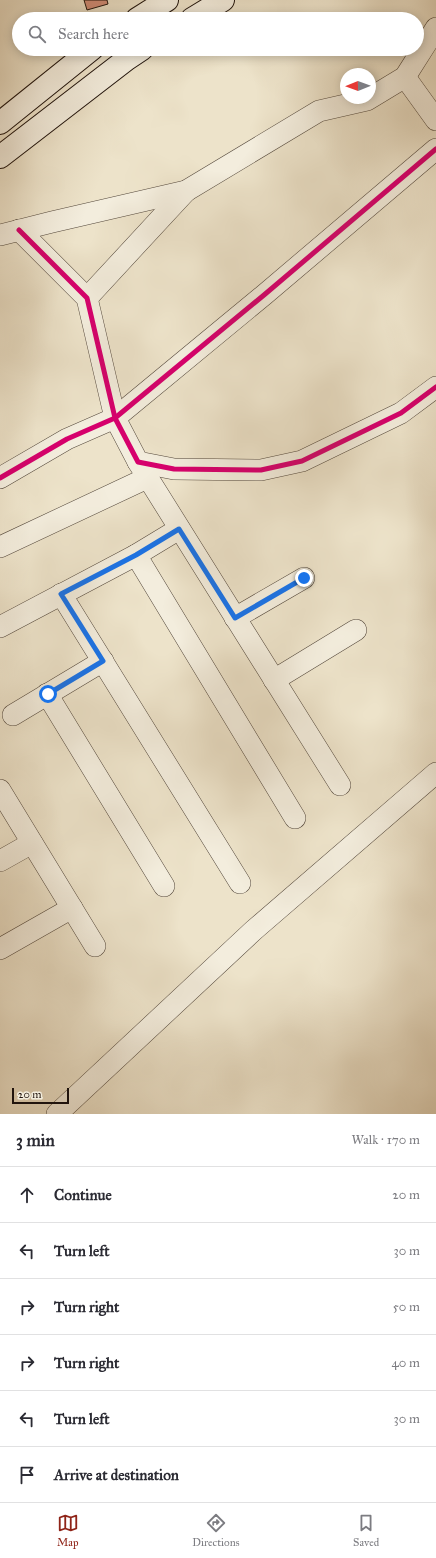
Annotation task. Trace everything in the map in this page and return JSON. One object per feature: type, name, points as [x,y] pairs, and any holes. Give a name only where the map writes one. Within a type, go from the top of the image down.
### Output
[{"type":"main road","points":[[148,12],[167,0]]},
{"type":"main road","points":[[203,12],[223,0]]},
{"type":"main road","points":[[0,123],[83,56]]},
{"type":"main road","points":[[0,157],[131,56]]},
{"type":"street","points":[[424,48],[436,28]]},
{"type":"street","points":[[87,298],[186,191],[319,111],[367,100],[406,77],[419,56]]},
{"type":"street","points":[[406,77],[436,120]]},
{"type":"street","points":[[0,478],[67,439],[115,418],[436,150]]},
{"type":"street","points":[[10,232],[186,191]]},
{"type":"street","points":[[10,232],[87,298],[115,418],[142,470],[340,785]]},
{"type":"street","points":[[0,547],[142,470],[261,470],[302,461],[401,413],[436,387]]},
{"type":"street","points":[[0,627],[136,555],[179,529]]},
{"type":"street","points":[[136,555],[295,818]]},
{"type":"street","points":[[235,618],[304,578]]},
{"type":"street","points":[[61,594],[240,883]]},
{"type":"street","points":[[274,680],[356,630]]},
{"type":"street","points":[[13,715],[103,661]]},
{"type":"street","points":[[48,694],[164,886]]},
{"type":"street","points":[[57,1114],[254,930],[436,773]]},
{"type":"street","points":[[0,790],[95,946]]},
{"type":"street","points":[[0,861],[32,843]]},
{"type":"street","points":[[0,949],[72,908]]},
{"type":"building","points":[[84,0],[107,0],[108,4],[87,10]]},
{"type":"cycle path","points":[[0,478],[67,439],[115,418],[264,295],[436,149]]},
{"type":"cycle path","points":[[19,230],[87,298],[115,418],[138,462],[174,469],[261,470],[302,461],[401,413],[436,387]]},
{"type":"route","points":[[48,694],[103,661],[61,594],[136,555],[179,529],[235,618],[304,578]]}]
